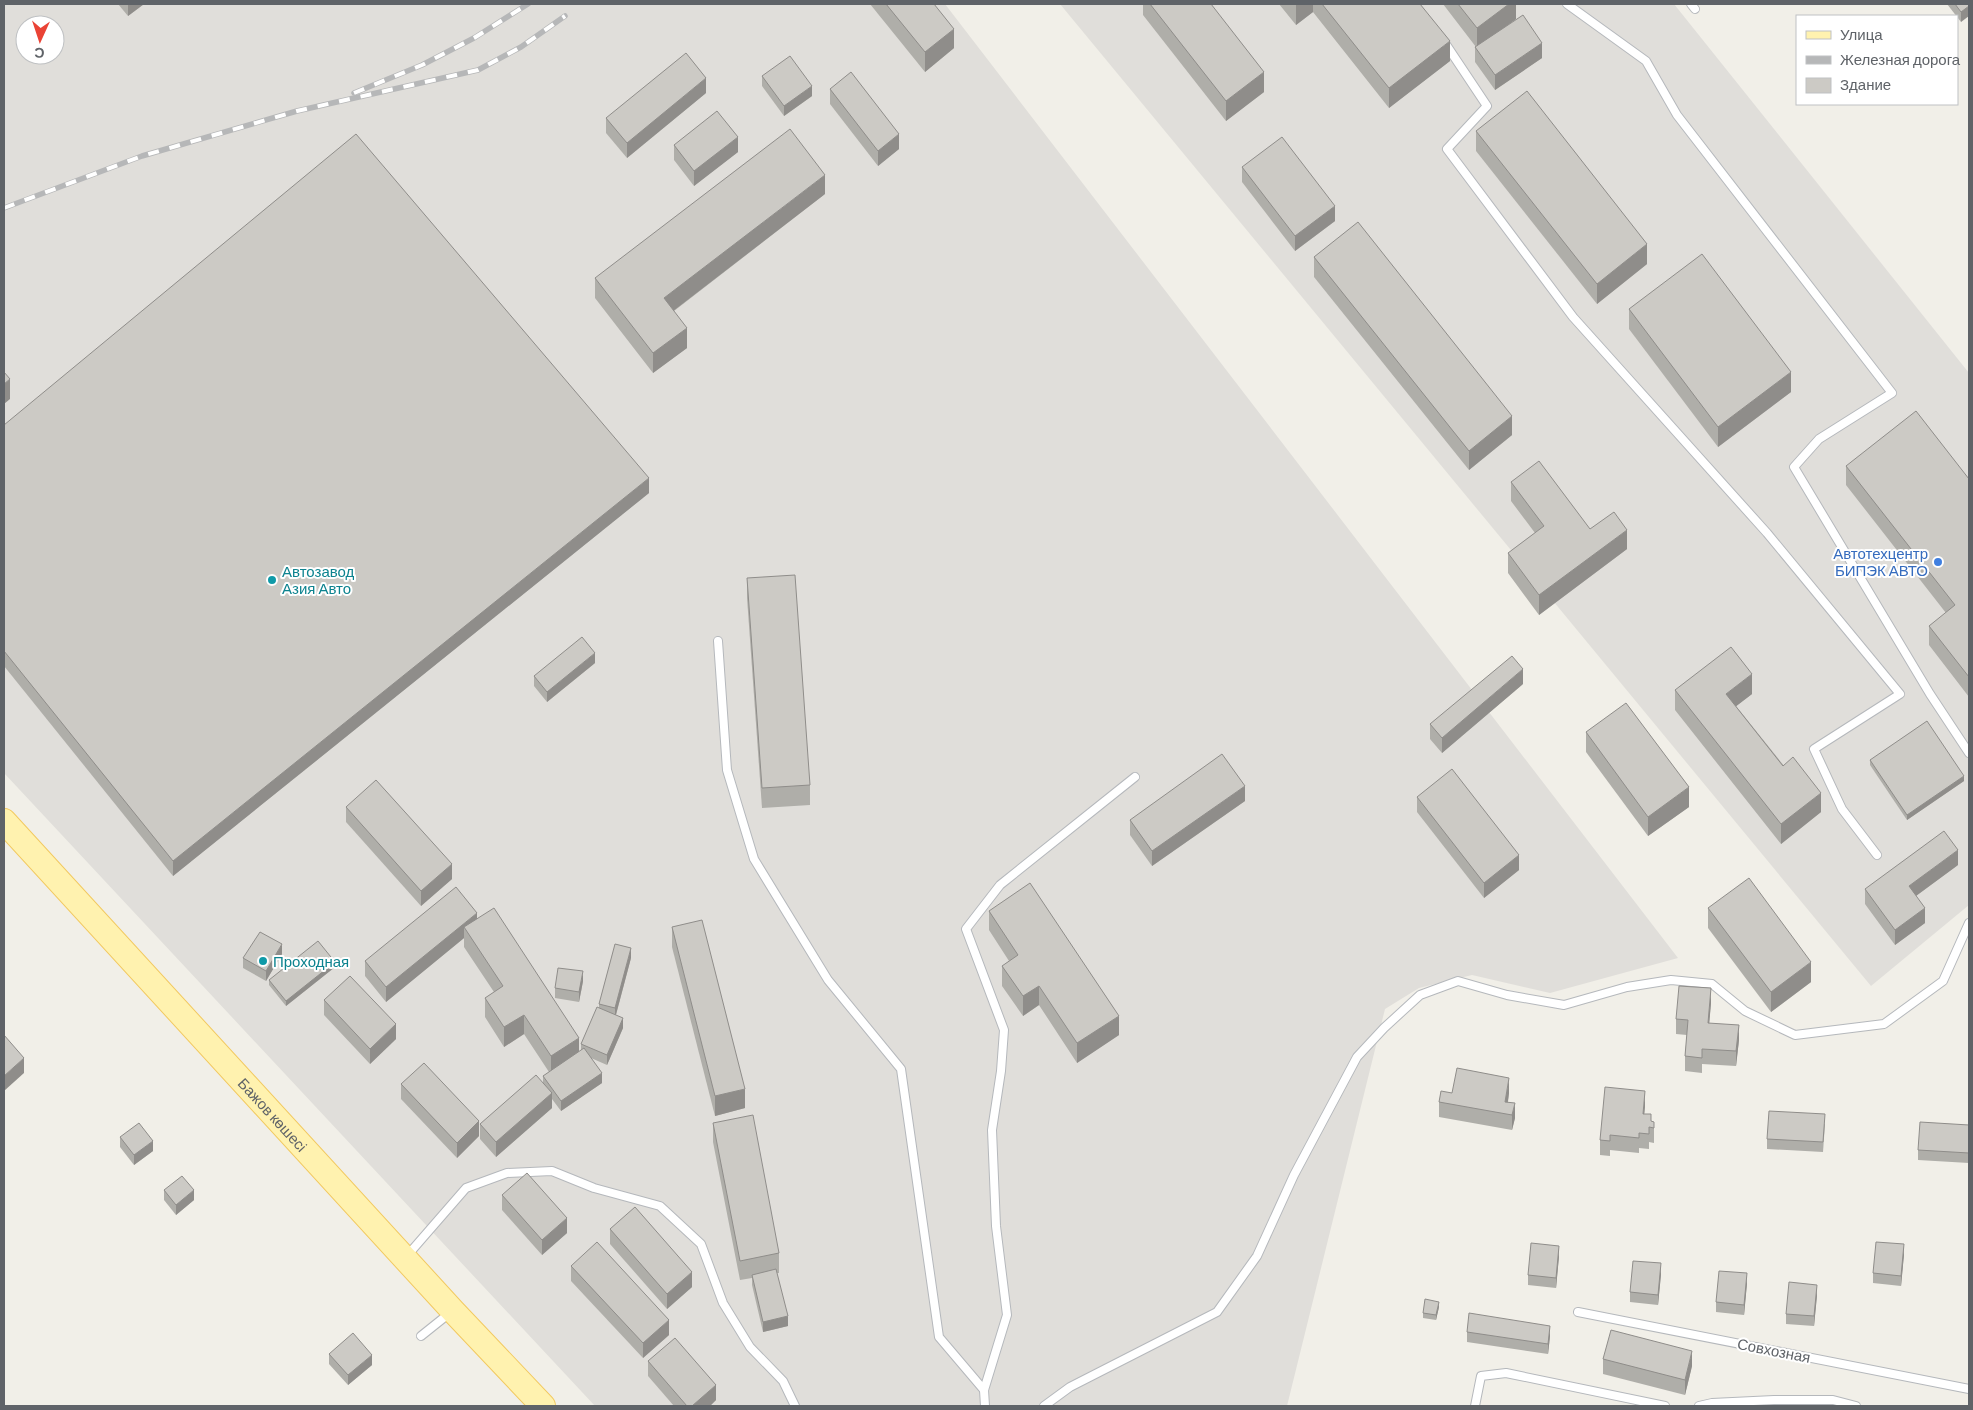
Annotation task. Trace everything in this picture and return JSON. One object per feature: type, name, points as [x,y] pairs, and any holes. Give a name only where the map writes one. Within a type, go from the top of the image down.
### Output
[{"type":"main road","name":"Бажов көшесі","points":[[4,821],[405,1259],[543,1406]]},
{"type":"lane","points":[[1567,4],[1646,61],[1678,115],[1892,393],[1819,439],[1794,467],[1930,694],[1969,753]]},
{"type":"lane","points":[[1439,35],[1487,106],[1447,149],[1573,317],[1766,534],[1900,694],[1814,749],[1842,809],[1877,855]]},
{"type":"lane","points":[[718,641],[727,770],[754,859],[828,980],[901,1069],[939,1337],[984,1390]]},
{"type":"lane","points":[[985,1406],[984,1390],[1006,1315],[996,1226],[992,1130],[1001,1071],[1004,1030],[966,929],[1000,884],[1135,777]]},
{"type":"lane","points":[[1044,1406],[1070,1387],[1217,1312],[1257,1256],[1294,1175],[1357,1057],[1384,1028],[1420,995],[1458,980],[1507,995],[1564,1006],[1627,987],[1671,980],[1712,984],[1746,1010],[1795,1036],[1884,1024],[1944,980],[1969,923]]},
{"type":"lane","points":[[405,1259],[466,1188],[507,1173],[552,1171],[594,1188],[660,1206],[701,1244],[723,1303],[750,1347],[784,1381],[795,1406]]},
{"type":"lane","points":[[422,1336],[453,1311]]},
{"type":"lane","name":"Совхозная","points":[[1578,1312],[1969,1389]]},
{"type":"lane","points":[[1475,1406],[1481,1376],[1506,1373],[1638,1403],[1664,1406]]},
{"type":"lane","points":[[1699,1406],[1712,1403],[1774,1400],[1833,1400],[1856,1406]]},
{"type":"shaded area","points":[[4,4],[945,4],[1678,958],[1550,993],[1472,975],[1419,988],[1385,1009],[1287,1406],[595,1406],[4,773]]},
{"type":"shaded area","points":[[1060,4],[1674,4],[1969,373],[1969,905],[1871,986]]},
{"type":"building","points":[[886,4],[934,4],[954,29],[925,52]]},
{"type":"building","points":[[1150,4],[1211,4],[1264,72],[1226,101]]},
{"type":"building","points":[[1322,4],[1420,4],[1450,41],[1389,88]]},
{"type":"building","points":[[1458,4],[1509,4],[1477,28]]},
{"type":"building","points":[[1955,4],[1969,4],[1969,6],[1961,12]]},
{"type":"building","points":[[1523,15],[1542,43],[1495,75],[1475,47]]},
{"type":"building","points":[[686,53],[706,78],[627,143],[606,118]]},
{"type":"building","points":[[790,56],[812,86],[784,106],[762,76]]},
{"type":"building","points":[[851,72],[899,134],[878,151],[830,89]]},
{"type":"building","points":[[1527,91],[1647,244],[1597,284],[1476,131]]},
{"type":"building","points":[[717,111],[738,137],[694,171],[674,145]]},
{"type":"building","points":[[790,129],[825,175],[664,298],[687,328],[653,353],[595,278]]},
{"type":"building","name":"Автозавод Азия Авто","points":[[356,134],[649,478],[173,861],[4,651],[4,425]]},
{"type":"building","points":[[1282,137],[1335,206],[1295,236],[1242,167]]},
{"type":"building","points":[[1358,222],[1512,416],[1469,451],[1314,257]]},
{"type":"building","points":[[1702,254],[1791,372],[1718,427],[1629,309]]},
{"type":"building","points":[[4,372],[10,379],[4,384]]},
{"type":"building","name":"Автотехцентр БИПЭК АВТО","points":[[1916,411],[1969,479],[1969,677],[1929,626],[1955,605],[1846,466]]},
{"type":"building","points":[[1539,461],[1590,529],[1614,512],[1627,530],[1539,595],[1508,553],[1544,526],[1511,482]]},
{"type":"building","points":[[795,575],[810,785],[762,788],[747,578]]},
{"type":"building","points":[[582,637],[595,653],[547,692],[534,676]]},
{"type":"building","points":[[1731,647],[1752,674],[1726,694],[1783,766],[1793,757],[1821,793],[1781,824],[1675,690]]},
{"type":"building","points":[[1512,656],[1523,669],[1442,738],[1430,724]]},
{"type":"building","points":[[1626,703],[1689,787],[1648,817],[1586,732]]},
{"type":"building","points":[[1927,721],[1964,776],[1907,815],[1870,760]]},
{"type":"building","points":[[1222,754],[1245,786],[1152,851],[1130,820]]},
{"type":"building","points":[[1452,769],[1519,855],[1484,883],[1417,797]]},
{"type":"building","points":[[376,780],[452,864],[421,891],[346,807]]},
{"type":"building","points":[[1944,831],[1958,850],[1909,886],[1925,908],[1895,930],[1865,889]]},
{"type":"building","points":[[1749,878],[1811,962],[1771,992],[1708,908]]},
{"type":"building","points":[[1030,883],[1119,1016],[1077,1043],[1039,986],[1023,996],[1002,966],[1018,955],[989,911]]},
{"type":"building","points":[[456,887],[477,913],[386,987],[365,961]]},
{"type":"building","points":[[494,908],[579,1038],[551,1056],[524,1015],[504,1027],[485,998],[503,986],[464,927]]},
{"type":"building","points":[[702,920],[745,1089],[715,1096],[672,927]]},
{"type":"building","points":[[260,932],[282,944],[266,971],[243,958]]},
{"type":"building","points":[[318,941],[335,962],[286,1001],[269,980]]},
{"type":"building","points":[[615,944],[631,948],[615,1008],[599,1004]]},
{"type":"building","points":[[558,968],[583,971],[579,992],[555,988]]},
{"type":"building","points":[[350,976],[396,1024],[370,1049],[324,1000]]},
{"type":"building","points":[[1679,986],[1711,988],[1708,1023],[1739,1025],[1736,1051],[1702,1049],[1702,1058],[1685,1056],[1688,1020],[1676,1019]]},
{"type":"building","points":[[597,1007],[623,1018],[607,1055],[581,1044]]},
{"type":"building","points":[[4,1035],[24,1058],[4,1076]]},
{"type":"building","points":[[584,1048],[602,1073],[561,1101],[543,1076]]},
{"type":"building","points":[[424,1063],[479,1121],[457,1143],[401,1084]]},
{"type":"building","points":[[1457,1068],[1509,1078],[1505,1102],[1515,1103],[1512,1115],[1439,1102],[1441,1091],[1452,1093]]},
{"type":"building","points":[[536,1075],[552,1093],[496,1142],[480,1124]]},
{"type":"building","points":[[1605,1087],[1645,1091],[1643,1114],[1651,1114],[1651,1121],[1654,1122],[1654,1128],[1649,1127],[1649,1134],[1639,1133],[1639,1138],[1610,1135],[1610,1141],[1600,1140]]},
{"type":"building","points":[[1769,1111],[1825,1114],[1823,1142],[1767,1139]]},
{"type":"building","points":[[753,1115],[779,1253],[740,1261],[713,1123]]},
{"type":"building","points":[[1920,1122],[1969,1125],[1969,1153],[1918,1150]]},
{"type":"building","points":[[139,1123],[153,1141],[134,1155],[120,1137]]},
{"type":"building","points":[[527,1173],[567,1218],[542,1240],[502,1195]]},
{"type":"building","points":[[182,1176],[194,1190],[176,1205],[164,1190]]},
{"type":"building","points":[[635,1207],[692,1272],[667,1294],[610,1229]]},
{"type":"building","points":[[597,1242],[669,1320],[643,1343],[571,1266]]},
{"type":"building","points":[[1876,1242],[1904,1244],[1901,1276],[1873,1273]]},
{"type":"building","points":[[1531,1243],[1559,1246],[1556,1278],[1528,1275]]},
{"type":"building","points":[[1633,1261],[1661,1263],[1658,1295],[1630,1292]]},
{"type":"building","points":[[776,1269],[788,1316],[763,1322],[752,1275]]},
{"type":"building","points":[[1719,1271],[1747,1273],[1744,1305],[1716,1302]]},
{"type":"building","points":[[1789,1282],[1817,1285],[1814,1316],[1786,1314]]},
{"type":"building","points":[[1425,1299],[1439,1302],[1436,1315],[1423,1313]]},
{"type":"building","points":[[1469,1313],[1550,1326],[1548,1344],[1467,1332]]},
{"type":"building","points":[[1611,1330],[1692,1351],[1685,1380],[1603,1359]]},
{"type":"building","points":[[353,1333],[372,1355],[348,1375],[329,1354]]},
{"type":"building","points":[[675,1338],[716,1385],[692,1406],[687,1406],[648,1361]]},
{"type":"railway","points":[[354,93],[422,65],[474,38],[528,4]]},
{"type":"railway","points":[[4,208],[142,156],[297,111],[478,70],[521,47],[565,16]]},
{"type":"place","name":"Автотехцентр БИПЭК АВТО","points":[[1938,562]]},
{"type":"place","name":"Автозавод Азия Авто","points":[[272,580]]},
{"type":"place","name":"Проходная","points":[[263,961]]}]
